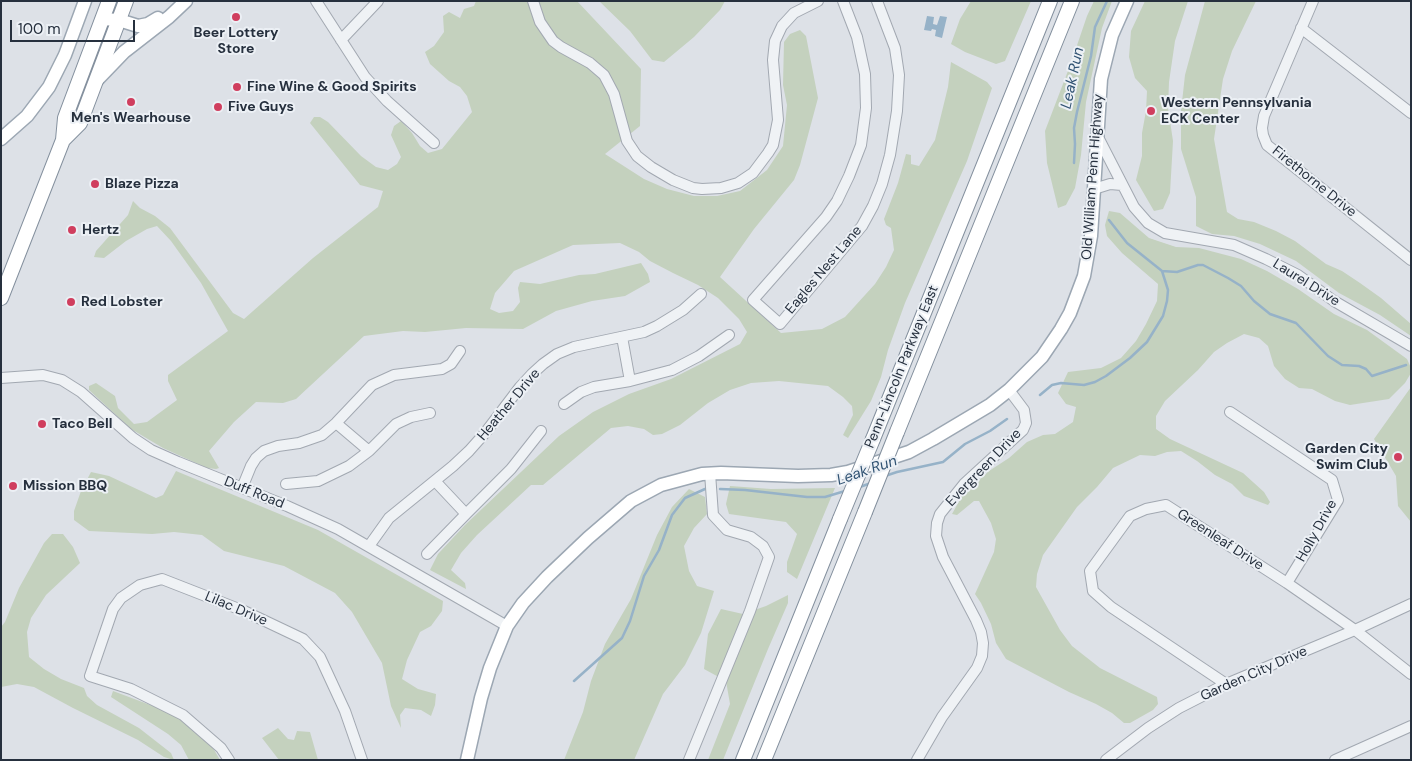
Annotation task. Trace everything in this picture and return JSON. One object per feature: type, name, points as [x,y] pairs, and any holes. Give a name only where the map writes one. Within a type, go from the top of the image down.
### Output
[{"type":"highway","points":[[1,298],[63,140],[65,118],[109,1]]},
{"type":"highway","points":[[63,140],[80,123],[126,1]]},
{"type":"highway","name":"Penn-Lincoln Parkway East","points":[[743,760],[1050,1]]},
{"type":"highway","name":"Penn-Lincoln Parkway East","points":[[764,760],[1072,1]]},
{"type":"main road","points":[[1,139],[27,116],[49,88],[65,55],[85,1]]},
{"type":"main road","name":"Old William Penn Highway","points":[[467,760],[481,698],[490,668],[507,626],[547,577],[619,510],[647,491],[689,477],[710,474],[806,476],[848,472],[909,452],[970,418],[1009,390],[1042,357],[1061,330],[1077,297],[1088,257],[1101,79],[1105,56],[1112,35],[1127,1]]},
{"type":"main road","points":[[118,24],[145,25],[184,3]]},
{"type":"main road","points":[[97,81],[117,58],[184,3]]},
{"type":"main road","points":[[102,19],[118,24],[138,34],[148,33]]},
{"type":"street","points":[[316,1],[365,77],[387,101],[434,144]]},
{"type":"street","points":[[341,40],[378,1]]},
{"type":"street","points":[[533,1],[540,22],[553,41],[561,48],[590,63],[604,75],[614,94],[631,150],[651,167],[673,180],[685,186],[702,190],[721,188],[738,182],[753,173],[768,153],[775,136],[778,120],[773,60],[775,41],[782,26],[791,16],[802,8],[818,1]]},
{"type":"street","name":"Eagles Nest Lane","points":[[844,1],[857,37],[865,74],[866,108],[861,144],[843,190],[826,217],[753,300],[780,324],[862,226],[882,184],[890,155],[897,111],[899,74],[895,48],[878,1]]},
{"type":"street","name":"Firethorne Drive","points":[[1313,1],[1264,116],[1262,128],[1267,145],[1411,260]]},
{"type":"street","points":[[1301,28],[1411,112]]},
{"type":"street","name":"Laurel Drive","points":[[1098,137],[1134,207],[1156,229],[1176,236],[1234,245],[1266,259],[1298,275],[1334,301],[1411,346]]},
{"type":"street","points":[[1094,189],[1110,184],[1122,185]]},
{"type":"street","name":"Heather Drive","points":[[369,546],[389,518],[435,481],[474,445],[520,387],[543,364],[557,354],[574,347],[644,332],[670,320],[701,294]]},
{"type":"street","points":[[564,404],[581,392],[672,370],[700,356],[728,335]]},
{"type":"street","points":[[622,337],[630,381]]},
{"type":"street","points":[[242,488],[251,466],[264,451],[322,435],[372,385],[394,375],[442,369],[451,364],[460,350]]},
{"type":"street","name":"Duff Road","points":[[1,378],[43,375],[62,380],[81,392],[124,431],[142,444],[178,462],[312,517],[369,546],[507,626]]},
{"type":"street","name":"Evergreen Drive","points":[[917,760],[942,717],[977,668],[982,656],[983,643],[981,632],[943,557],[936,536],[937,524],[940,514],[964,484],[1023,430],[1026,423],[1024,410],[1009,390]]},
{"type":"street","points":[[286,484],[318,481],[349,466],[369,451],[396,424],[430,412]]},
{"type":"street","name":"Holly Drive","points":[[1230,412],[1332,480],[1338,500],[1287,583]]},
{"type":"street","points":[[336,423],[369,451]]},
{"type":"street","points":[[427,554],[511,469],[540,431]]},
{"type":"street","points":[[689,760],[750,611],[769,557],[763,546],[751,537],[727,530],[713,515],[710,474]]},
{"type":"street","points":[[435,481],[466,514]]},
{"type":"street","name":"Greenleaf Drive","points":[[1226,684],[1111,608],[1093,591],[1090,571],[1130,516],[1146,509],[1166,504],[1355,630],[1411,674]]},
{"type":"street","name":"Lilac Drive","points":[[229,760],[221,748],[183,715],[131,689],[90,676],[113,609],[121,598],[140,585],[162,579],[244,611],[303,639],[320,657],[345,711],[362,760]]},
{"type":"street","name":"Garden City Drive","points":[[1106,760],[1148,728],[1179,708],[1226,684],[1355,630],[1411,604]]},
{"type":"street","points":[[1335,760],[1411,726]]},
{"type":"green space","points":[[476,1],[577,1],[641,69],[640,126],[605,154],[644,179],[667,189],[694,196],[717,196],[740,191],[767,170],[783,146],[787,105],[783,85],[784,42],[790,34],[800,30],[806,36],[818,98],[800,165],[794,180],[754,229],[720,277],[781,333],[822,329],[845,317],[875,284],[886,267],[894,250],[891,228],[886,225],[884,219],[898,183],[906,154],[911,155],[911,164],[919,166],[935,140],[948,87],[951,62],[987,82],[992,88],[967,161],[905,303],[888,350],[881,377],[871,401],[848,438],[843,435],[853,415],[852,406],[843,397],[828,386],[779,381],[751,383],[730,390],[708,403],[680,425],[662,434],[653,435],[644,429],[628,426],[611,428],[543,485],[531,485],[477,535],[461,553],[451,570],[465,583],[466,589],[430,570],[438,554],[465,525],[559,436],[593,412],[629,394],[671,379],[740,344],[747,332],[739,319],[718,298],[698,285],[650,261],[639,252],[620,243],[573,245],[514,271],[495,293],[490,309],[499,313],[513,311],[520,302],[518,288],[520,282],[540,284],[641,263],[648,274],[650,282],[625,296],[592,301],[556,311],[523,329],[466,328],[425,332],[403,331],[364,336],[296,399],[283,403],[256,402],[234,422],[209,451],[219,468],[216,469],[207,468],[163,448],[131,429],[89,390],[89,386],[96,383],[115,396],[118,408],[134,424],[147,422],[177,400],[168,381],[168,375],[228,331],[201,283],[171,241],[157,226],[147,229],[126,241],[104,258],[94,257],[96,251],[128,215],[133,201],[140,208],[155,216],[170,228],[233,313],[244,319],[313,258],[378,207],[383,191],[360,185],[310,123],[314,117],[320,117],[328,122],[361,156],[376,167],[388,170],[397,164],[401,157],[391,135],[394,126],[401,121],[420,146],[428,153],[442,149],[472,112],[467,96],[460,87],[449,81],[430,64],[425,52],[434,46],[444,32],[443,16],[449,12],[460,18],[464,9],[474,6]]},
{"type":"green space","points":[[599,1],[725,1],[720,10],[694,37],[664,62],[652,60],[630,31]]},
{"type":"green space","points":[[971,1],[1031,1],[1005,61],[996,64],[965,52],[951,44],[960,19]]},
{"type":"green space","points":[[1094,1],[1112,1],[1102,28],[1086,102],[1081,155],[1075,188],[1066,205],[1058,208],[1047,163],[1045,131]]},
{"type":"green space","points":[[1145,1],[1188,1],[1175,41],[1169,82],[1168,108],[1173,141],[1170,193],[1163,209],[1154,211],[1136,180],[1142,156],[1142,133],[1147,91],[1135,78],[1129,57],[1131,31]]},
{"type":"green space","points":[[1205,1],[1256,1],[1232,51],[1223,79],[1214,139],[1227,212],[1238,219],[1254,222],[1295,241],[1326,264],[1342,271],[1360,283],[1411,324],[1411,336],[1380,315],[1339,293],[1296,261],[1260,244],[1234,236],[1212,234],[1196,226],[1196,197],[1181,149],[1181,111],[1185,75]]},
{"type":"green space","points":[[1109,211],[1120,213],[1149,238],[1176,247],[1199,248],[1241,259],[1267,271],[1298,289],[1334,314],[1367,330],[1407,359],[1411,368],[1411,373],[1405,383],[1389,399],[1350,405],[1335,401],[1312,389],[1299,388],[1285,379],[1274,366],[1268,346],[1259,338],[1244,334],[1214,352],[1165,401],[1156,416],[1156,429],[1170,439],[1243,473],[1264,492],[1270,502],[1268,505],[1244,496],[1232,484],[1215,475],[1181,451],[1167,452],[1155,456],[1140,455],[1113,468],[1077,507],[1043,555],[1037,574],[1036,587],[1060,630],[1072,646],[1100,668],[1157,697],[1158,704],[1153,710],[1130,723],[1124,723],[1112,713],[1096,704],[1006,659],[996,643],[991,624],[975,594],[994,552],[996,539],[991,523],[979,501],[974,501],[957,515],[952,514],[962,496],[989,471],[1009,458],[1027,442],[1043,435],[1055,434],[1073,422],[1076,407],[1066,404],[1058,393],[1068,372],[1101,368],[1121,358],[1136,341],[1146,324],[1157,301],[1158,284],[1122,253],[1107,236],[1105,225]]},
{"type":"green space","name":"Garden City Swim Club","points":[[1411,387],[1411,522],[1398,506],[1396,476],[1374,439]]},
{"type":"green space","points":[[176,471],[318,530],[443,601],[442,611],[431,626],[420,632],[407,660],[402,679],[418,689],[436,694],[431,716],[421,710],[405,708],[400,715],[401,728],[391,706],[382,663],[352,612],[335,593],[284,566],[224,551],[202,535],[174,532],[152,534],[89,531],[74,520],[74,511],[81,491],[91,472],[109,476],[156,498],[163,495]]},
{"type":"green space","points":[[730,486],[771,489],[835,488],[797,579],[787,572],[787,562],[797,534],[786,522],[729,514],[726,504]]},
{"type":"green space","points":[[689,489],[705,497],[707,514],[694,528],[684,546],[689,571],[697,586],[714,591],[701,633],[685,665],[663,694],[634,760],[564,760],[583,712],[591,681],[605,644],[631,599],[657,535],[672,507]]},
{"type":"green space","points":[[52,534],[63,534],[73,547],[80,563],[46,595],[31,618],[27,632],[29,657],[61,679],[84,688],[87,696],[97,705],[139,728],[171,753],[174,760],[164,757],[138,740],[34,687],[17,684],[1,687],[1,627],[5,622],[19,588],[44,543]]},
{"type":"green space","points":[[788,595],[788,603],[723,760],[708,760],[730,704],[726,681],[704,669],[708,634],[721,609],[743,614],[766,606]]},
{"type":"green space","points":[[113,691],[177,715],[209,741],[220,760],[189,760],[181,745],[168,734],[111,697]]},
{"type":"green space","points":[[278,728],[288,739],[294,740],[297,731],[310,732],[318,760],[279,760],[262,738]]},
{"type":"water","points":[[927,16],[934,17],[933,24],[937,25],[940,16],[947,17],[942,38],[935,36],[936,30],[924,30]]},
{"type":"waterway","name":"Leak Run","points":[[1074,163],[1074,128],[1077,112],[1091,56],[1095,27],[1107,1]]},
{"type":"waterway","name":"Leak Run","points":[[1040,395],[1052,385],[1061,383],[1084,385],[1106,376],[1147,342],[1163,316],[1168,290],[1162,271],[1127,243],[1109,220]]},
{"type":"waterway","points":[[1162,271],[1177,272],[1203,265],[1228,278],[1241,286],[1254,301],[1270,314],[1296,323],[1328,356],[1342,365],[1359,366],[1366,369],[1372,376],[1406,365]]},
{"type":"waterway","name":"Leak Run","points":[[885,476],[943,462],[965,444],[990,431],[1007,419]]},
{"type":"waterway","name":"Leak Run","points":[[857,488],[871,483]]},
{"type":"waterway","name":"Leak Run","points":[[574,681],[622,638],[630,621],[644,576],[659,550],[672,515],[685,498],[705,489]]},
{"type":"waterway","name":"Leak Run","points":[[720,489],[807,497],[825,497],[845,491]]},
{"type":"place","name":"Beer Lottery Store","points":[[236,17]]},
{"type":"place","name":"Fine Wine & Good Spirits","points":[[237,87]]},
{"type":"place","name":"Men's Wearhouse","points":[[131,102]]},
{"type":"place","name":"Five Guys","points":[[218,107]]},
{"type":"place","name":"Western Pennsylvania ECK Center","points":[[1151,111]]},
{"type":"place","name":"Blaze Pizza","points":[[95,184]]},
{"type":"place","name":"Hertz","points":[[72,230]]},
{"type":"place","name":"Red Lobster","points":[[71,302]]},
{"type":"place","name":"Taco Bell","points":[[42,424]]},
{"type":"place","name":"Garden City Swim Club","points":[[1398,457]]},
{"type":"place","name":"Mission BBQ","points":[[13,486]]}]
